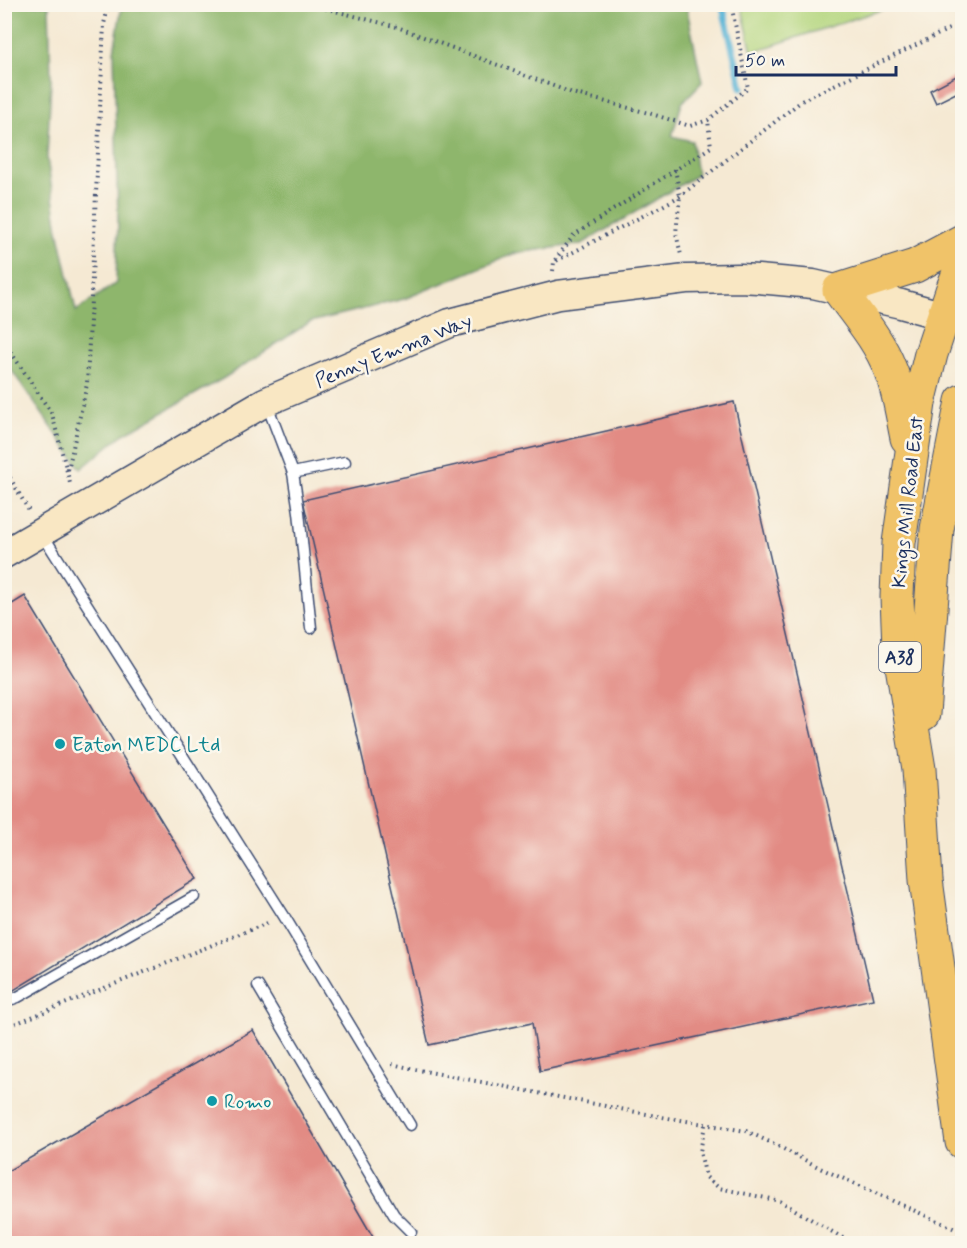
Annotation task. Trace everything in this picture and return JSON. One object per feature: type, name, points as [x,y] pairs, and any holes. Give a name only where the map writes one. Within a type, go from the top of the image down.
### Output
[{"type":"highway","points":[[910,455],[890,369],[882,352],[839,290],[915,266],[963,241]]},
{"type":"highway","name":"Kings Mill Road East","points":[[919,769],[899,648],[897,597],[899,543],[910,455],[927,366],[953,318],[953,288],[963,265]]},
{"type":"highway","name":"Kings Mill Road East","points":[[919,769],[937,529],[963,401]]},
{"type":"highway","name":"A38","points":[[919,769],[926,880],[963,1142]]},
{"type":"main road","name":"Penny Emma Way","points":[[4,554],[265,402],[450,324],[558,295],[686,279],[758,279],[813,284],[953,318]]},
{"type":"lane","points":[[265,402],[293,473],[311,628]]},
{"type":"lane","points":[[293,473],[345,462]]},
{"type":"lane","points":[[41,532],[284,916],[410,1125]]},
{"type":"lane","points":[[4,1002],[18,997],[194,897]]},
{"type":"lane","points":[[258,986],[394,1215],[411,1232]]},
{"type":"path","points":[[68,470],[87,384],[104,24],[109,4]]},
{"type":"path","points":[[308,4],[397,27],[572,93],[690,126],[708,120],[748,88],[731,4]]},
{"type":"path","points":[[554,261],[680,196],[803,100],[950,29]]},
{"type":"path","points":[[558,295],[552,274],[554,261],[574,235],[711,147],[708,120]]},
{"type":"path","points":[[675,169],[680,196],[676,233],[686,279]]},
{"type":"path","points":[[4,342],[52,414],[68,470],[76,511]]},
{"type":"path","points":[[4,467],[41,532]]},
{"type":"path","points":[[4,1028],[284,916]]},
{"type":"path","points":[[370,1058],[414,1069],[747,1131],[822,1169],[963,1232]]},
{"type":"path","points":[[705,1125],[700,1152],[706,1177],[719,1188],[780,1202],[853,1244]]},
{"type":"green space","points":[[741,4],[896,4],[896,5],[752,52]]},
{"type":"green space","points":[[4,5],[49,5],[51,80],[47,158],[58,230],[76,311],[116,283],[118,220],[114,51],[122,5],[686,5],[702,82],[682,103],[672,136],[692,141],[697,175],[582,244],[516,253],[404,299],[310,322],[224,378],[122,435],[81,469],[5,361]]},
{"type":"building","points":[[962,73],[962,90],[936,103],[930,90]]},
{"type":"building","points":[[734,402],[873,999],[540,1071],[532,1023],[429,1045],[303,500]]},
{"type":"building","name":"Eaton MEDC Ltd","points":[[25,596],[197,879],[4,996],[4,609]]},
{"type":"building","name":"Romo","points":[[253,1030],[377,1244],[4,1244],[4,1173]]},
{"type":"waterway","points":[[722,4],[742,87]]},
{"type":"place","name":"Eaton MEDC Ltd","points":[[60,744]]},
{"type":"place","name":"Romo","points":[[212,1101]]}]
